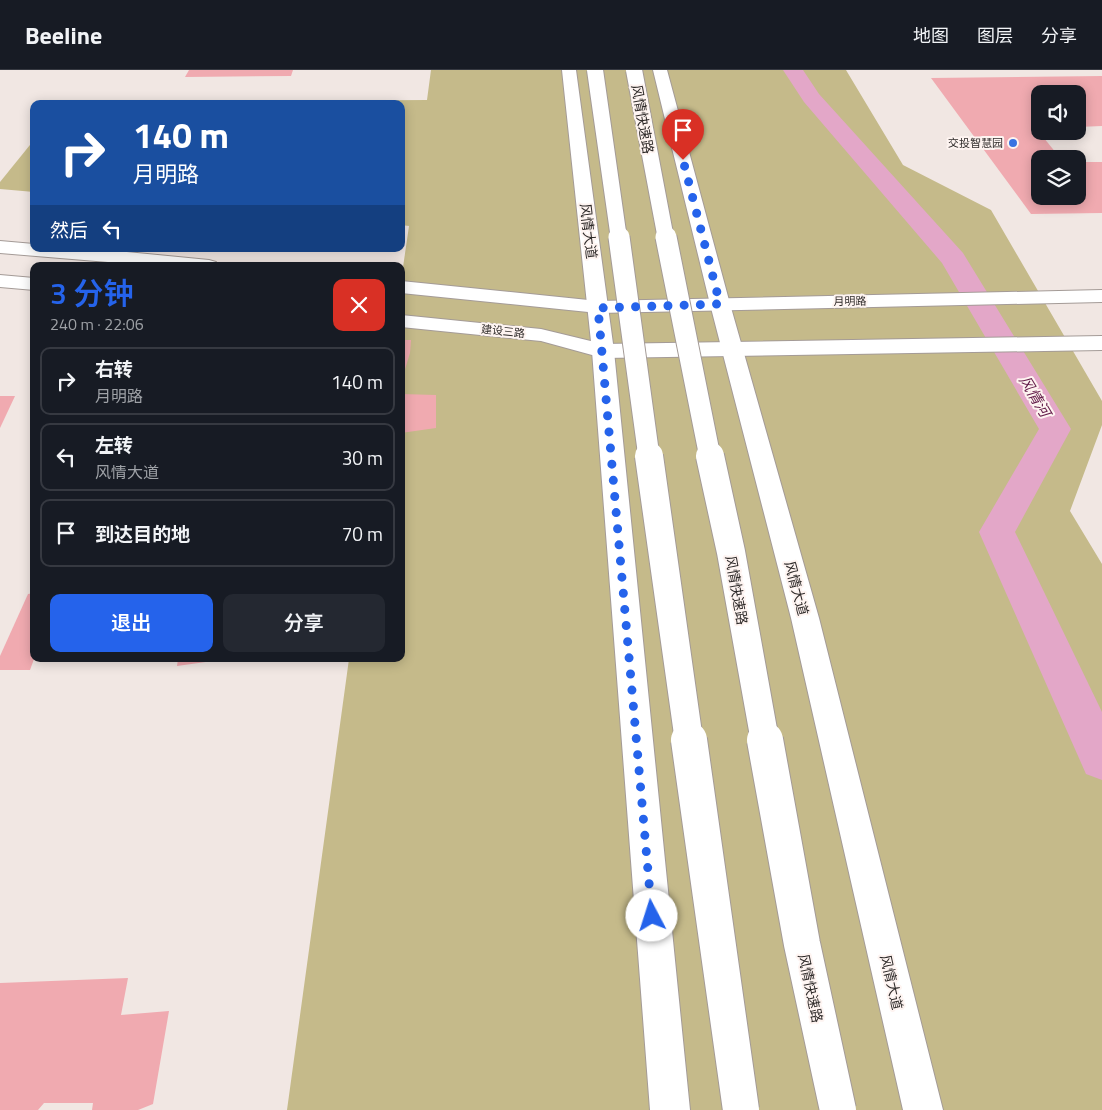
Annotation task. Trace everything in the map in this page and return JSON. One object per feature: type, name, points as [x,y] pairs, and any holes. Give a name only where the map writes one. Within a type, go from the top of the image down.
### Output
[{"type":"main road","name":"风情大道","points":[[569,70],[603,351],[670,1110]]},
{"type":"main road","points":[[595,70],[741,1110]]},
{"type":"main road","name":"风情快速路","points":[[634,70],[693,378],[732,562],[802,944],[838,1110]]},
{"type":"main road","name":"风情大道","points":[[660,70],[720,304],[805,618],[923,1110]]},
{"type":"main road","points":[[0,247],[30,249]]},
{"type":"main road","points":[[64,252],[170,262]]},
{"type":"main road","points":[[0,281],[30,284]]},
{"type":"main road","points":[[405,287],[598,308]]},
{"type":"main road","name":"月明路","points":[[598,308],[1102,296]]},
{"type":"main road","name":"建设三路","points":[[405,321],[542,335],[603,351]]},
{"type":"main road","points":[[603,351],[1102,343]]},
{"type":"shaded area","points":[[431,70],[846,70],[903,165],[991,210],[1102,401],[1102,425],[1070,511],[1102,564],[1102,1110],[287,1110],[349,662],[405,662],[404,262],[409,226],[405,226],[405,100],[427,100]]},
{"type":"shaded area","points":[[30,145],[30,192],[0,189],[0,182]]},
{"type":"building","points":[[189,70],[293,70],[291,76],[185,77]]},
{"type":"building","name":"交投智慧园","points":[[1102,76],[1102,126],[1086,127],[1086,85],[1031,85],[1031,140],[1046,140],[1054,150],[1031,150],[1031,205],[1086,205],[1086,162],[1102,162],[1102,213],[1031,214],[931,78]]},
{"type":"building","points":[[405,340],[411,340],[410,353],[405,369]]},
{"type":"building","points":[[405,394],[436,395],[436,428],[405,432]]},
{"type":"building","points":[[0,396],[15,396],[0,428]]},
{"type":"building","points":[[28,594],[30,594],[30,662],[33,662],[30,670],[0,670],[0,656]]},
{"type":"building","points":[[178,662],[206,662],[177,666]]},
{"type":"building","points":[[128,978],[121,1015],[169,1011],[153,1104],[138,1110],[92,1110],[93,1103],[44,1103],[38,1110],[0,1110],[0,983]]},
{"type":"waterway","name":"风情河","points":[[793,70],[811,98],[953,259],[1055,429],[997,532],[1102,759]]},
{"type":"place","name":"交投智慧园","points":[[1013,143]]},
{"type":"route","points":[[652,916],[598,308],[720,304],[683,160]]}]
